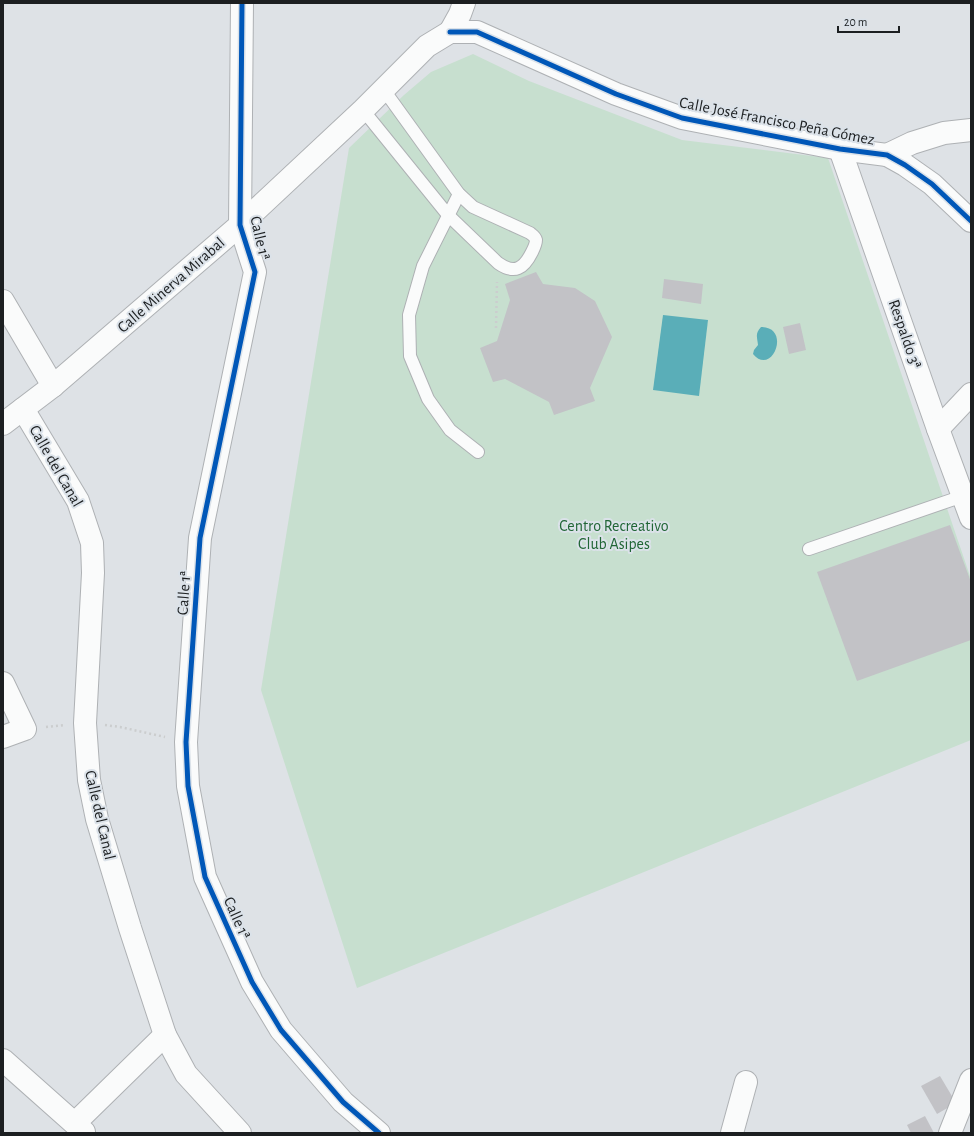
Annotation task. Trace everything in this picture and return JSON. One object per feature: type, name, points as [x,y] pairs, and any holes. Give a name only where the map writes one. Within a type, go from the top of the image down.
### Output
[{"type":"street","name":"Calle 1ª","points":[[242,3],[240,225],[255,272],[200,538],[186,742],[188,786],[205,877],[252,982],[281,1030],[343,1102],[379,1133]]},
{"type":"street","name":"Calle Minerva Mirabal","points":[[3,424],[53,386],[240,225],[384,90],[427,46],[450,32],[464,3]]},
{"type":"street","name":"Calle José Francisco Peña Gómez","points":[[450,32],[477,32],[616,94],[682,118],[840,149],[887,155],[905,165],[932,184],[971,221]]},
{"type":"street","points":[[887,155],[912,143],[944,133],[971,130]]},
{"type":"street","name":"Respaldo 3ª","points":[[840,149],[971,518]]},
{"type":"street","points":[[3,301],[53,386]]},
{"type":"street","points":[[938,428],[971,394]]},
{"type":"street","name":"Calle del Canal","points":[[23,409],[78,501],[92,543],[94,724],[89,780],[97,819],[130,928],[165,1035],[186,1074],[240,1133]]},
{"type":"street","points":[[3,683],[26,729],[3,737]]},
{"type":"street","points":[[3,1060],[80,1128],[165,1035]]},
{"type":"street","points":[[950,1133],[971,1080]]},
{"type":"street","points":[[732,1133],[746,1082]]},
{"type":"lane","points":[[363,110],[448,216],[505,268],[513,270],[524,265],[535,246],[536,241],[534,237],[530,233],[473,208],[459,194],[384,90]]},
{"type":"lane","points":[[459,194],[423,266],[409,314],[410,356],[428,399],[450,430],[478,452]]},
{"type":"lane","points":[[809,549],[963,496]]},
{"type":"path","points":[[496,328],[498,263]]},
{"type":"path","points":[[26,729],[94,724],[120,727],[186,742]]},
{"type":"green space","name":"Centro Recreativo Club Asipes","points":[[473,54],[529,81],[682,140],[828,158],[971,579],[971,740],[357,988],[261,690],[349,148],[404,95],[431,72]]},
{"type":"water","points":[[663,315],[708,320],[699,396],[653,390]]},
{"type":"water","points":[[761,327],[770,329],[776,334],[776,349],[772,356],[767,359],[760,359],[753,354],[758,345],[757,333]]},
{"type":"building","points":[[536,272],[543,284],[575,288],[595,301],[612,337],[590,388],[595,401],[554,415],[549,402],[505,379],[493,382],[480,348],[497,341],[510,300],[505,284]]},
{"type":"building","points":[[664,279],[703,284],[701,304],[662,298]]},
{"type":"building","points":[[800,323],[806,350],[789,354],[783,327]]},
{"type":"building","points":[[950,525],[971,582],[971,640],[857,681],[817,572]]},
{"type":"building","points":[[940,1076],[956,1103],[937,1114],[921,1086]]},
{"type":"building","points":[[925,1116],[934,1133],[911,1133],[907,1125]]},
{"type":"cycle path","points":[[242,3],[240,225],[255,272],[200,538],[186,742],[188,786],[205,877],[252,982],[281,1030],[343,1102],[379,1133]]},
{"type":"cycle path","points":[[450,32],[477,32],[616,94],[682,118],[840,149],[887,155],[905,165],[932,184],[971,221]]}]
